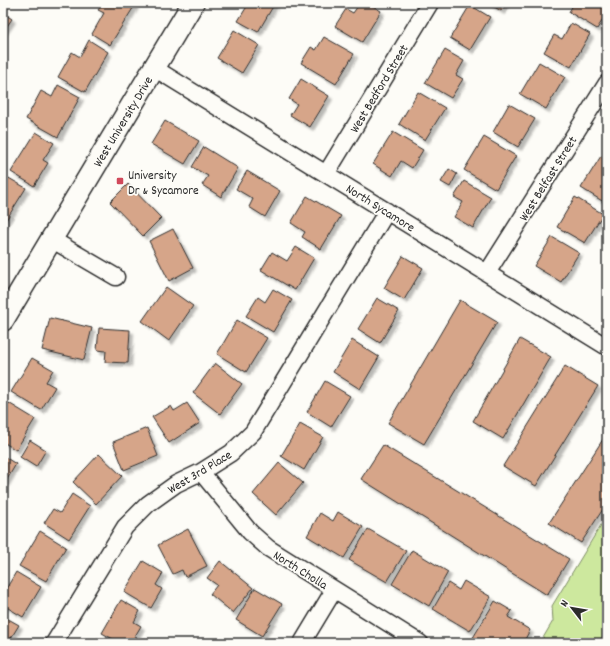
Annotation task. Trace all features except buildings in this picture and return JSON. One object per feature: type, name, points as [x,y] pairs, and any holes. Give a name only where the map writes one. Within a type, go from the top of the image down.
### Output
[{"type":"main road","name":"West University Drive","points":[[3,320],[193,3]]},
{"type":"street","name":"West Bedford Street","points":[[326,174],[430,3]]},
{"type":"street","name":"North Sycamore","points":[[154,68],[607,347]]},
{"type":"street","name":"West Belfast Street","points":[[487,273],[607,82]]},
{"type":"street","name":"West 3rd Place","points":[[54,643],[125,527],[148,504],[176,484],[201,472],[231,453],[253,432],[387,211]]},
{"type":"street","points":[[51,239],[116,278]]},
{"type":"street","name":"North Cholla","points":[[201,472],[250,532],[268,548],[420,643]]},
{"type":"street","points":[[302,643],[334,590]]},
{"type":"green space","points":[[607,515],[607,643],[540,643],[553,621],[552,606]]},
{"type":"place","name":"University Dr & Sycamore","points":[[120,181]]}]
